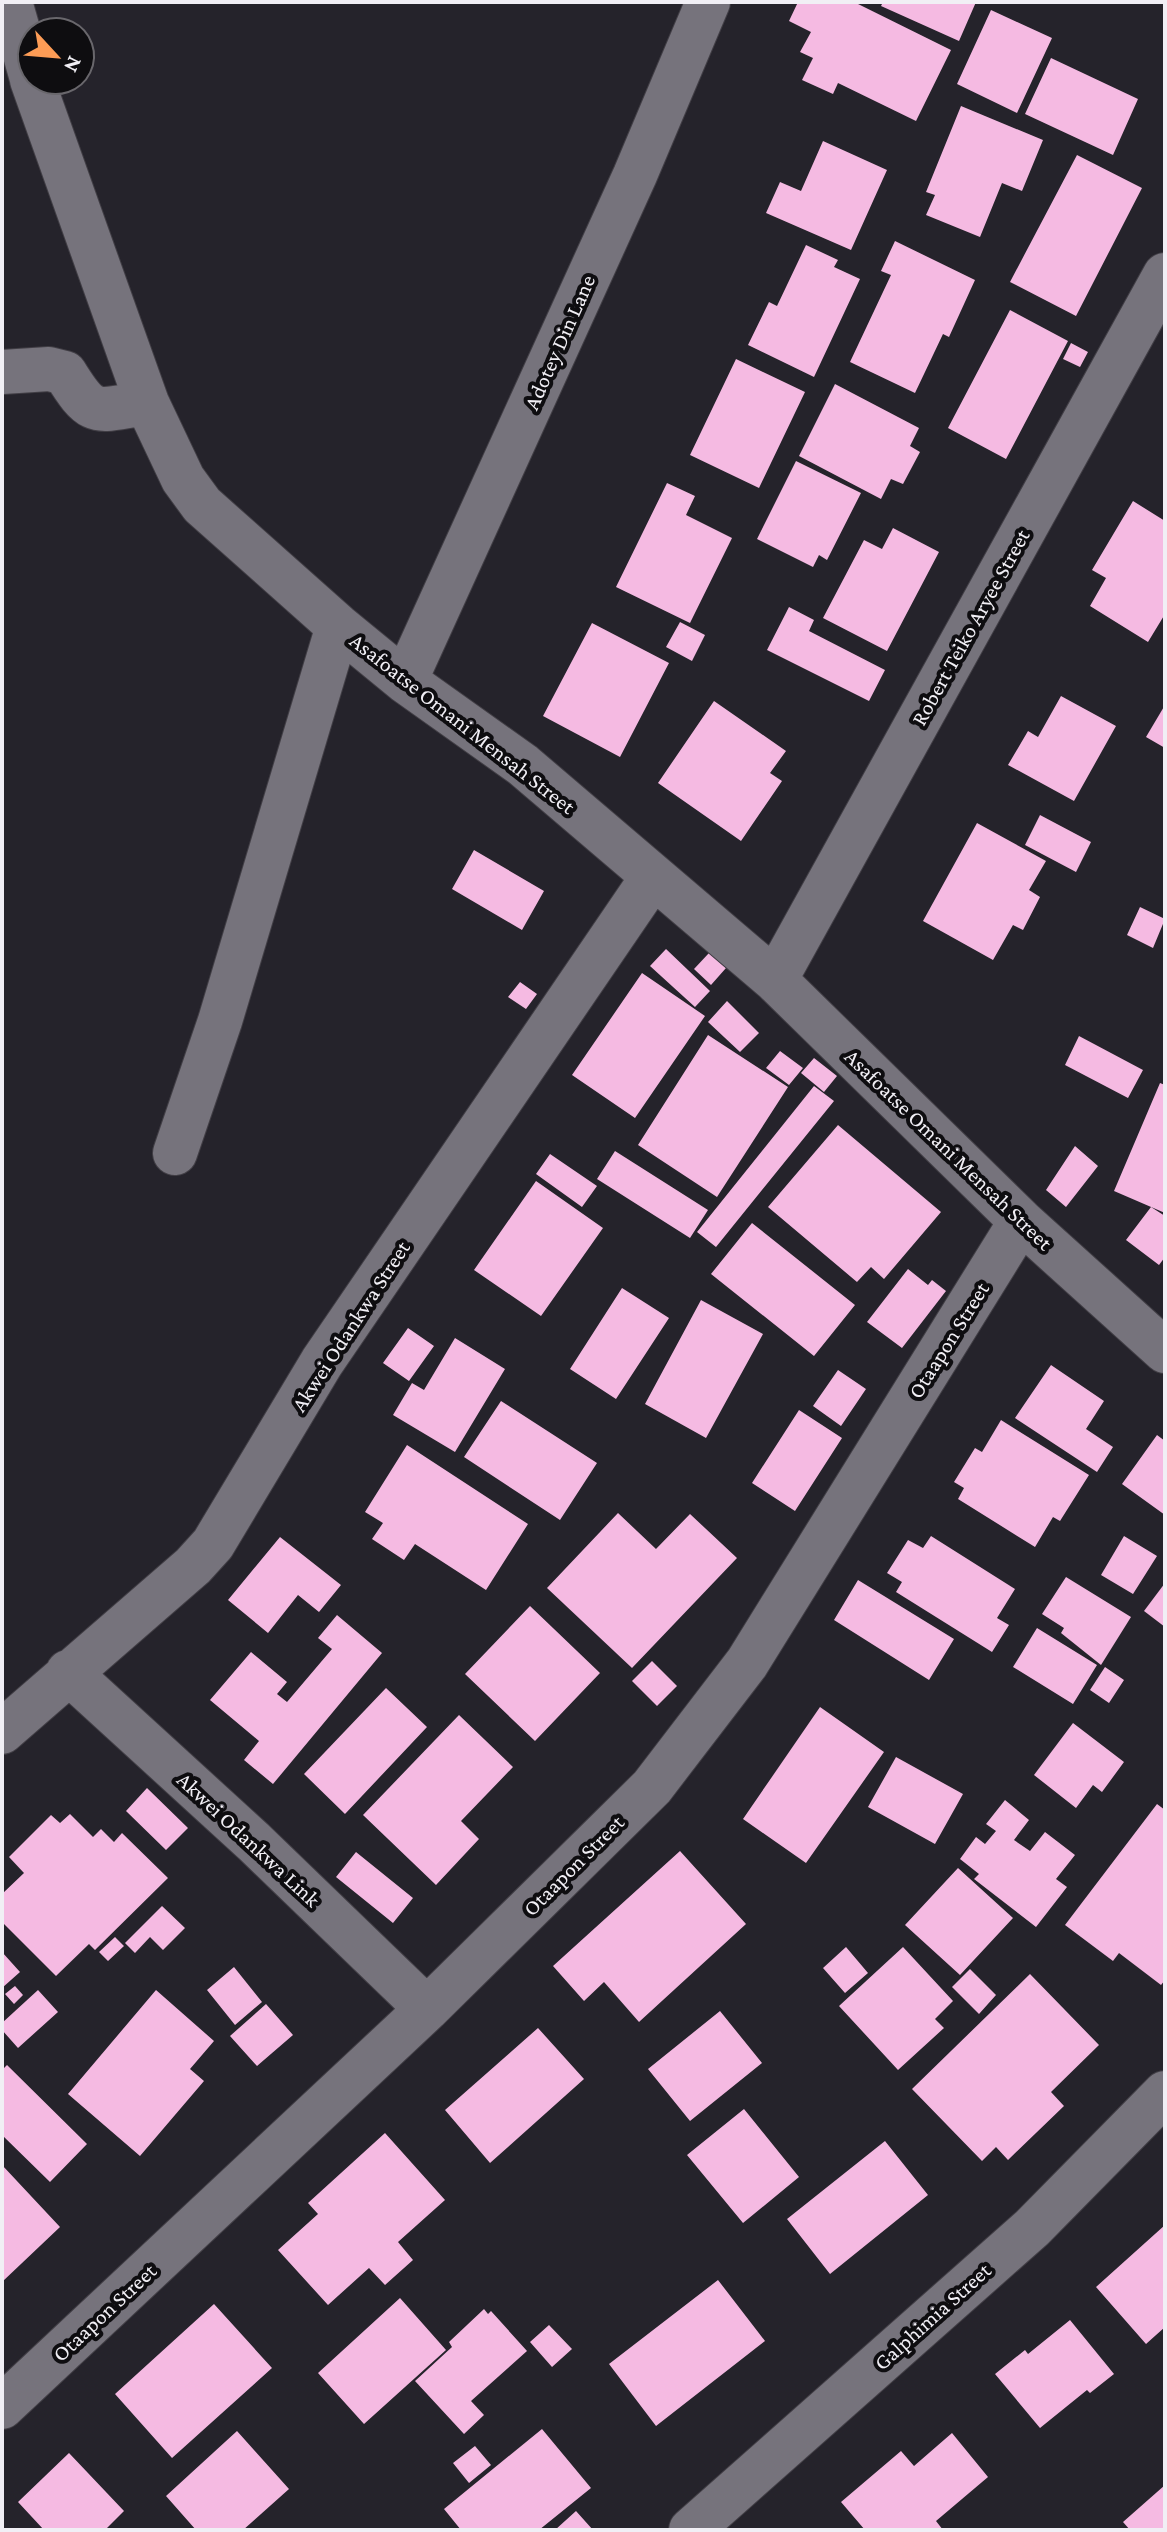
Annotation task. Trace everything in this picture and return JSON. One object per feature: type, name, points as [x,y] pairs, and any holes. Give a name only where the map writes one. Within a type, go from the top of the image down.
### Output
[{"type":"street","name":"Asafoatse Omani Mensah Street","points":[[10,2],[16,23]]},
{"type":"street","name":"Adotey Din Lane","points":[[405,681],[635,175],[708,2]]},
{"type":"street","name":"Asafoatse Omani Mensah Street","points":[[38,96],[147,403],[183,479],[202,505],[338,626],[405,681],[523,765],[775,980],[1021,1221],[1165,1351]]},
{"type":"street","name":"Robert Teiko Aryee Street","points":[[775,980],[1165,275]]},
{"type":"street","points":[[2,372],[49,369],[65,373],[84,404],[93,410],[147,403]]},
{"type":"street","points":[[175,1153],[220,1021],[338,626]]},
{"type":"street","name":"Akwei Odankwa Street","points":[[2,1732],[193,1566],[213,1544],[322,1362],[652,878]]},
{"type":"street","name":"Otaapon Street","points":[[2,2407],[427,2009],[652,1787],[747,1663],[1021,1221]]},
{"type":"street","name":"Akwei Odankwa Link","points":[[68,1672],[254,1842],[427,2009]]},
{"type":"street","name":"Galphimia Street","points":[[691,2530],[1032,2228],[1165,2093]]},
{"type":"building","points":[[798,2],[854,2],[951,50],[916,121],[838,83],[833,94],[802,80],[813,58],[800,52],[811,32],[789,21]]},
{"type":"building","points":[[883,2],[976,2],[959,41],[881,6]]},
{"type":"building","points":[[991,10],[1052,38],[1017,113],[957,84]]},
{"type":"building","points":[[1051,58],[1138,99],[1113,155],[1025,114]]},
{"type":"building","points":[[961,106],[1043,140],[1022,191],[1002,183],[980,237],[926,215],[935,195],[926,192]]},
{"type":"building","points":[[823,141],[887,170],[851,250],[766,213],[780,182],[801,191]]},
{"type":"building","points":[[1077,155],[1142,188],[1076,316],[1010,282]]},
{"type":"building","points":[[895,241],[975,280],[949,337],[943,334],[915,393],[850,362],[891,275],[881,271]]},
{"type":"building","points":[[806,245],[838,260],[834,267],[860,279],[814,377],[748,345],[769,302],[777,306]]},
{"type":"building","points":[[1010,310],[1068,341],[1006,459],[948,428]]},
{"type":"building","points":[[1071,343],[1088,352],[1080,367],[1063,359]]},
{"type":"building","points":[[736,359],[805,392],[759,488],[690,455]]},
{"type":"building","points":[[835,384],[919,428],[910,446],[920,452],[903,484],[891,479],[881,499],[799,456]]},
{"type":"building","points":[[796,461],[861,493],[827,560],[819,555],[813,567],[757,539]]},
{"type":"building","points":[[667,483],[695,496],[686,515],[732,538],[690,623],[616,587]]},
{"type":"building","points":[[1133,501],[1165,521],[1165,614],[1148,642],[1090,606],[1106,578],[1092,570]]},
{"type":"building","points":[[893,528],[939,552],[887,651],[823,618],[864,540],[882,549]]},
{"type":"building","points":[[789,607],[814,620],[809,631],[885,670],[869,701],[767,650]]},
{"type":"building","points":[[680,622],[705,635],[692,661],[666,647]]},
{"type":"building","points":[[592,623],[669,663],[620,757],[543,716]]},
{"type":"building","points":[[1061,696],[1116,726],[1074,801],[1008,765],[1028,731],[1038,737]]},
{"type":"building","points":[[714,701],[786,751],[770,773],[782,781],[741,841],[658,783]]},
{"type":"building","points":[[1165,705],[1165,748],[1146,737]]},
{"type":"building","points":[[1040,815],[1091,842],[1076,872],[1025,845]]},
{"type":"building","points":[[977,823],[1046,861],[1029,890],[1040,897],[1023,930],[1013,925],[993,960],[923,921]]},
{"type":"building","points":[[474,850],[544,891],[522,930],[452,889]]},
{"type":"building","points":[[1140,907],[1165,919],[1153,948],[1127,935]]},
{"type":"building","points":[[666,949],[710,991],[695,1007],[650,966]]},
{"type":"building","points":[[709,953],[726,968],[711,985],[694,969]]},
{"type":"building","points":[[642,973],[705,1016],[635,1118],[572,1075]]},
{"type":"building","points":[[520,982],[537,994],[526,1009],[508,997]]},
{"type":"building","points":[[727,1001],[759,1033],[740,1052],[708,1022]]},
{"type":"building","points":[[708,1035],[788,1087],[717,1197],[638,1145]]},
{"type":"building","points":[[1079,1036],[1143,1070],[1128,1098],[1065,1065]]},
{"type":"building","points":[[780,1051],[803,1068],[789,1085],[766,1068]]},
{"type":"building","points":[[814,1058],[837,1076],[824,1092],[801,1073]]},
{"type":"building","points":[[1160,1083],[1165,1085],[1165,1213],[1114,1191]]},
{"type":"building","points":[[814,1086],[834,1101],[716,1247],[697,1232]]},
{"type":"building","points":[[838,1125],[941,1212],[884,1279],[871,1267],[857,1282],[768,1207]]},
{"type":"building","points":[[1075,1146],[1098,1166],[1066,1207],[1046,1190]]},
{"type":"building","points":[[615,1151],[708,1210],[690,1238],[597,1179]]},
{"type":"building","points":[[550,1154],[597,1186],[582,1207],[536,1174]]},
{"type":"building","points":[[536,1181],[603,1228],[541,1316],[474,1270]]},
{"type":"building","points":[[1151,1207],[1165,1216],[1165,1257],[1159,1265],[1126,1240]]},
{"type":"building","points":[[752,1223],[855,1305],[814,1356],[711,1274]]},
{"type":"building","points":[[908,1269],[928,1285],[932,1280],[946,1291],[902,1348],[867,1322]]},
{"type":"building","points":[[622,1288],[669,1318],[616,1399],[570,1369]]},
{"type":"building","points":[[701,1300],[763,1334],[706,1438],[645,1404]]},
{"type":"building","points":[[408,1328],[434,1346],[409,1381],[383,1363]]},
{"type":"building","points":[[455,1338],[505,1369],[455,1452],[393,1415],[412,1383],[424,1390]]},
{"type":"building","points":[[1051,1365],[1104,1401],[1086,1429],[1113,1447],[1097,1472],[1015,1418]]},
{"type":"building","points":[[838,1370],[866,1389],[841,1426],[813,1406]]},
{"type":"building","points":[[501,1401],[597,1463],[560,1520],[464,1457]]},
{"type":"building","points":[[799,1410],[842,1438],[795,1511],[752,1483]]},
{"type":"building","points":[[1001,1420],[1089,1475],[1060,1521],[1053,1517],[1035,1547],[958,1499],[964,1488],[954,1482],[975,1448],[982,1452]]},
{"type":"building","points":[[1157,1435],[1165,1441],[1165,1515],[1122,1484]]},
{"type":"building","points":[[407,1445],[528,1524],[486,1590],[415,1544],[404,1560],[372,1539],[383,1523],[365,1512]]},
{"type":"building","points":[[618,1513],[656,1549],[690,1514],[737,1558],[632,1668],[547,1588]]},
{"type":"building","points":[[931,1536],[1015,1589],[997,1618],[1009,1625],[992,1652],[896,1592],[902,1582],[887,1573],[908,1540],[923,1548]]},
{"type":"building","points":[[1124,1536],[1157,1556],[1133,1594],[1101,1575]]},
{"type":"building","points":[[280,1537],[341,1585],[319,1612],[298,1595],[268,1633],[228,1600]]},
{"type":"building","points":[[1066,1577],[1131,1617],[1101,1665],[1061,1633],[1064,1628],[1042,1614]]},
{"type":"building","points":[[858,1580],[954,1639],[929,1680],[834,1620]]},
{"type":"building","points":[[1165,1583],[1165,1627],[1144,1611]]},
{"type":"building","points":[[530,1606],[600,1673],[535,1741],[465,1674]]},
{"type":"building","points":[[337,1615],[382,1653],[273,1784],[244,1760],[259,1741],[210,1700],[251,1652],[287,1682],[277,1694],[287,1702],[332,1649],[318,1638]]},
{"type":"building","points":[[1037,1628],[1097,1665],[1073,1704],[1013,1667]]},
{"type":"building","points":[[652,1661],[677,1686],[657,1706],[632,1681]]},
{"type":"building","points":[[1105,1667],[1124,1680],[1109,1703],[1090,1690]]},
{"type":"building","points":[[386,1688],[427,1727],[345,1814],[304,1774]]},
{"type":"building","points":[[820,1707],[884,1752],[806,1863],[743,1819]]},
{"type":"building","points":[[459,1715],[513,1767],[461,1821],[479,1839],[436,1885],[363,1815]]},
{"type":"building","points":[[1073,1723],[1124,1762],[1102,1792],[1093,1785],[1076,1808],[1034,1775]]},
{"type":"building","points":[[896,1757],[963,1794],[935,1844],[868,1807]]},
{"type":"building","points":[[147,1788],[188,1828],[166,1850],[126,1811]]},
{"type":"building","points":[[1005,1800],[1029,1820],[1014,1840],[1030,1851],[1045,1832],[1075,1855],[1056,1879],[1067,1887],[1036,1927],[974,1879],[979,1874],[960,1859],[976,1837],[985,1844],[996,1831],[986,1824]]},
{"type":"building","points":[[1157,1804],[1165,1810],[1165,1980],[1161,1985],[1119,1953],[1113,1961],[1065,1925]]},
{"type":"building","points":[[70,1814],[93,1837],[101,1829],[114,1842],[122,1833],[168,1878],[95,1950],[89,1944],[56,1976],[2,1922],[2,1894],[24,1873],[9,1857],[51,1815],[60,1823]]},
{"type":"building","points":[[680,1851],[746,1924],[639,2022],[604,1982],[584,2001],[553,1966]]},
{"type":"building","points":[[356,1852],[413,1898],[393,1923],[336,1877]]},
{"type":"building","points":[[958,1868],[1013,1918],[960,1975],[905,1925]]},
{"type":"building","points":[[162,1906],[185,1928],[163,1950],[150,1937],[135,1953],[125,1943]]},
{"type":"building","points":[[115,1937],[124,1946],[108,1961],[99,1952]]},
{"type":"building","points":[[846,1947],[868,1973],[845,1993],[823,1968]]},
{"type":"building","points":[[903,1947],[953,2001],[935,2019],[944,2028],[898,2070],[839,2006]]},
{"type":"building","points":[[2,1952],[20,1972],[2,1988]]},
{"type":"building","points":[[234,1967],[262,2002],[235,2025],[207,1990]]},
{"type":"building","points":[[970,1969],[996,1995],[979,2014],[952,1987]]},
{"type":"building","points":[[1030,1974],[1099,2045],[1051,2092],[1064,2106],[1008,2160],[996,2147],[982,2161],[912,2089]]},
{"type":"building","points":[[15,1986],[23,1995],[14,2004],[5,1994]]},
{"type":"building","points":[[38,1990],[58,2012],[18,2048],[2,2030],[2,2023]]},
{"type":"building","points":[[156,1990],[214,2041],[190,2069],[204,2081],[140,2156],[68,2094]]},
{"type":"building","points":[[266,2004],[293,2035],[257,2066],[230,2036]]},
{"type":"building","points":[[720,2011],[762,2063],[690,2121],[648,2069]]},
{"type":"building","points":[[538,2028],[584,2079],[490,2163],[445,2110]]},
{"type":"building","points":[[7,2065],[87,2144],[50,2182],[2,2135],[2,2070]]},
{"type":"building","points":[[744,2109],[799,2177],[743,2223],[687,2155]]},
{"type":"building","points":[[385,2133],[445,2200],[398,2242],[413,2260],[385,2285],[369,2268],[328,2305],[278,2250],[318,2214],[308,2203]]},
{"type":"building","points":[[885,2141],[928,2195],[830,2274],[787,2219]]},
{"type":"building","points":[[2,2165],[60,2227],[2,2282]]},
{"type":"building","points":[[1165,2225],[1165,2327],[1146,2344],[1096,2287]]},
{"type":"building","points":[[718,2280],[765,2341],[656,2426],[609,2364]]},
{"type":"building","points":[[400,2298],[446,2350],[364,2424],[318,2373]]},
{"type":"building","points":[[214,2304],[272,2368],[172,2458],[115,2394]]},
{"type":"building","points":[[484,2309],[488,2314],[491,2311],[527,2351],[471,2401],[484,2415],[464,2434],[415,2381],[452,2347],[449,2342]]},
{"type":"building","points":[[1070,2320],[1114,2374],[1090,2393],[1087,2390],[1040,2428],[995,2374],[1025,2350],[1028,2354]]},
{"type":"building","points":[[549,2325],[572,2349],[552,2367],[530,2342]]},
{"type":"building","points":[[542,2429],[591,2488],[539,2530],[461,2530],[444,2509]]},
{"type":"building","points":[[237,2431],[289,2489],[243,2530],[196,2530],[166,2496]]},
{"type":"building","points":[[952,2433],[988,2477],[936,2521],[943,2530],[865,2530],[841,2502],[901,2451],[914,2466]]},
{"type":"building","points":[[475,2446],[491,2465],[469,2483],[453,2463]]},
{"type":"building","points":[[69,2453],[124,2511],[105,2530],[44,2530],[18,2502]]},
{"type":"building","points":[[1165,2485],[1165,2530],[1130,2530],[1123,2522]]},
{"type":"building","points":[[576,2511],[593,2530],[555,2530]]}]
